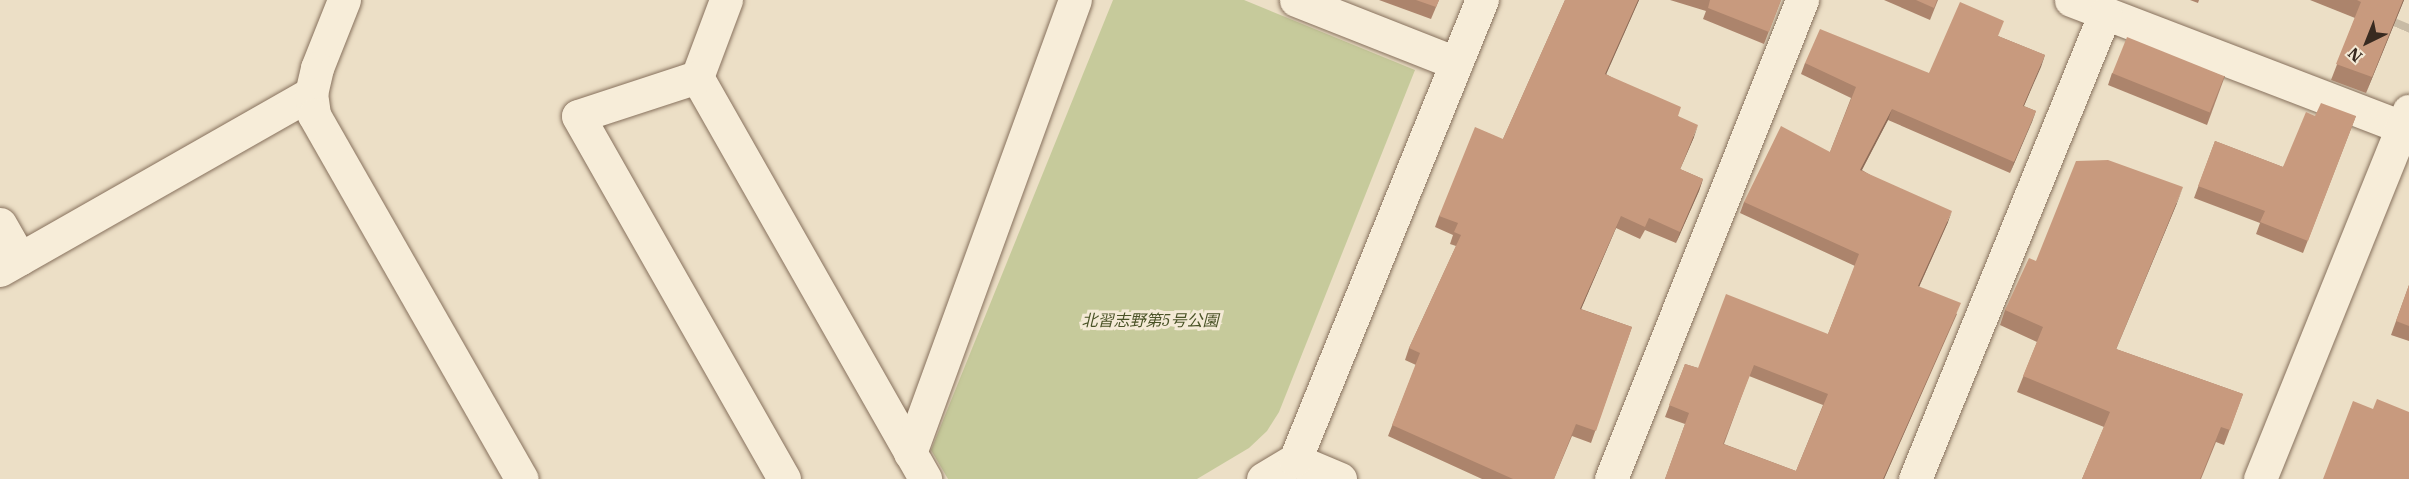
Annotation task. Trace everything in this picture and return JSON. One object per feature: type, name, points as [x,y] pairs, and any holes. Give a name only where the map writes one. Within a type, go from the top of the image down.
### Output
[{"type":"street","points":[[344,0],[311,93],[314,115],[522,479]]},
{"type":"street","points":[[726,0],[698,77],[918,466]]},
{"type":"street","points":[[918,466],[1075,0]]},
{"type":"street","points":[[1296,0],[1456,63]]},
{"type":"street","points":[[1263,479],[1294,460],[1482,0]]},
{"type":"street","points":[[1611,479],[1802,0]]},
{"type":"street","points":[[2071,0],[2407,123],[2260,479]]},
{"type":"street","points":[[1915,479],[2105,13]]},
{"type":"street","points":[[698,77],[578,116],[784,479]]},
{"type":"street","points":[[0,224],[10,265],[311,93]]},
{"type":"street","points":[[1294,460],[1340,479]]},
{"type":"green space","name":"北習志野第5号公園","points":[[1113,0],[1244,0],[1415,70],[1279,412],[1267,431],[1249,448],[1197,479],[948,479],[931,450]]},
{"type":"building","points":[[1416,0],[1439,0],[1436,7]]},
{"type":"building","points":[[1565,0],[1638,0],[1605,74],[1681,107],[1678,116],[1698,125],[1680,169],[1703,179],[1680,232],[1649,218],[1645,227],[1621,216],[1580,309],[1632,327],[1596,431],[1576,424],[1554,479],[1513,479],[1392,425],[1420,353],[1409,348],[1461,235],[1454,232],[1458,223],[1439,216],[1475,127],[1503,139]]},
{"type":"building","points":[[1710,0],[1781,0],[1769,32],[1708,8]]},
{"type":"building","points":[[1916,0],[1937,0],[1934,8]]},
{"type":"building","points":[[2357,0],[2403,0],[2372,77],[2336,64],[2361,2]]},
{"type":"building","points":[[1960,2],[2004,21],[1998,36],[2045,55],[2023,106],[2036,111],[2014,162],[1892,109],[1860,170],[1952,211],[1918,286],[1961,303],[1883,479],[1665,479],[1689,413],[1669,405],[1685,364],[1698,368],[1726,294],[1828,334],[1859,254],[1744,202],[1781,126],[1830,152],[1856,87],[1805,63],[1820,29],[1929,73]],"holes":[[[1754,365],[1828,394],[1796,471],[1723,444]]]},
{"type":"building","points":[[2127,37],[2224,76],[2210,112],[2112,73]]},
{"type":"building","points":[[2321,103],[2356,116],[2308,241],[2260,222],[2265,211],[2198,186],[2215,141],[2283,167],[2306,112],[2315,116]]},
{"type":"building","points":[[2108,160],[2183,187],[2116,349],[2243,394],[2230,430],[2221,427],[2200,479],[2082,479],[2110,412],[2023,376],[2043,327],[2005,310],[2029,258],[2036,261],[2076,161]]},
{"type":"building","points":[[2409,285],[2409,326],[2396,321]]},
{"type":"building","points":[[2377,399],[2409,412],[2409,479],[2323,479],[2353,401],[2373,409]]},
{"type":"tunnel","points":[[2406,31],[2409,24]]}]
